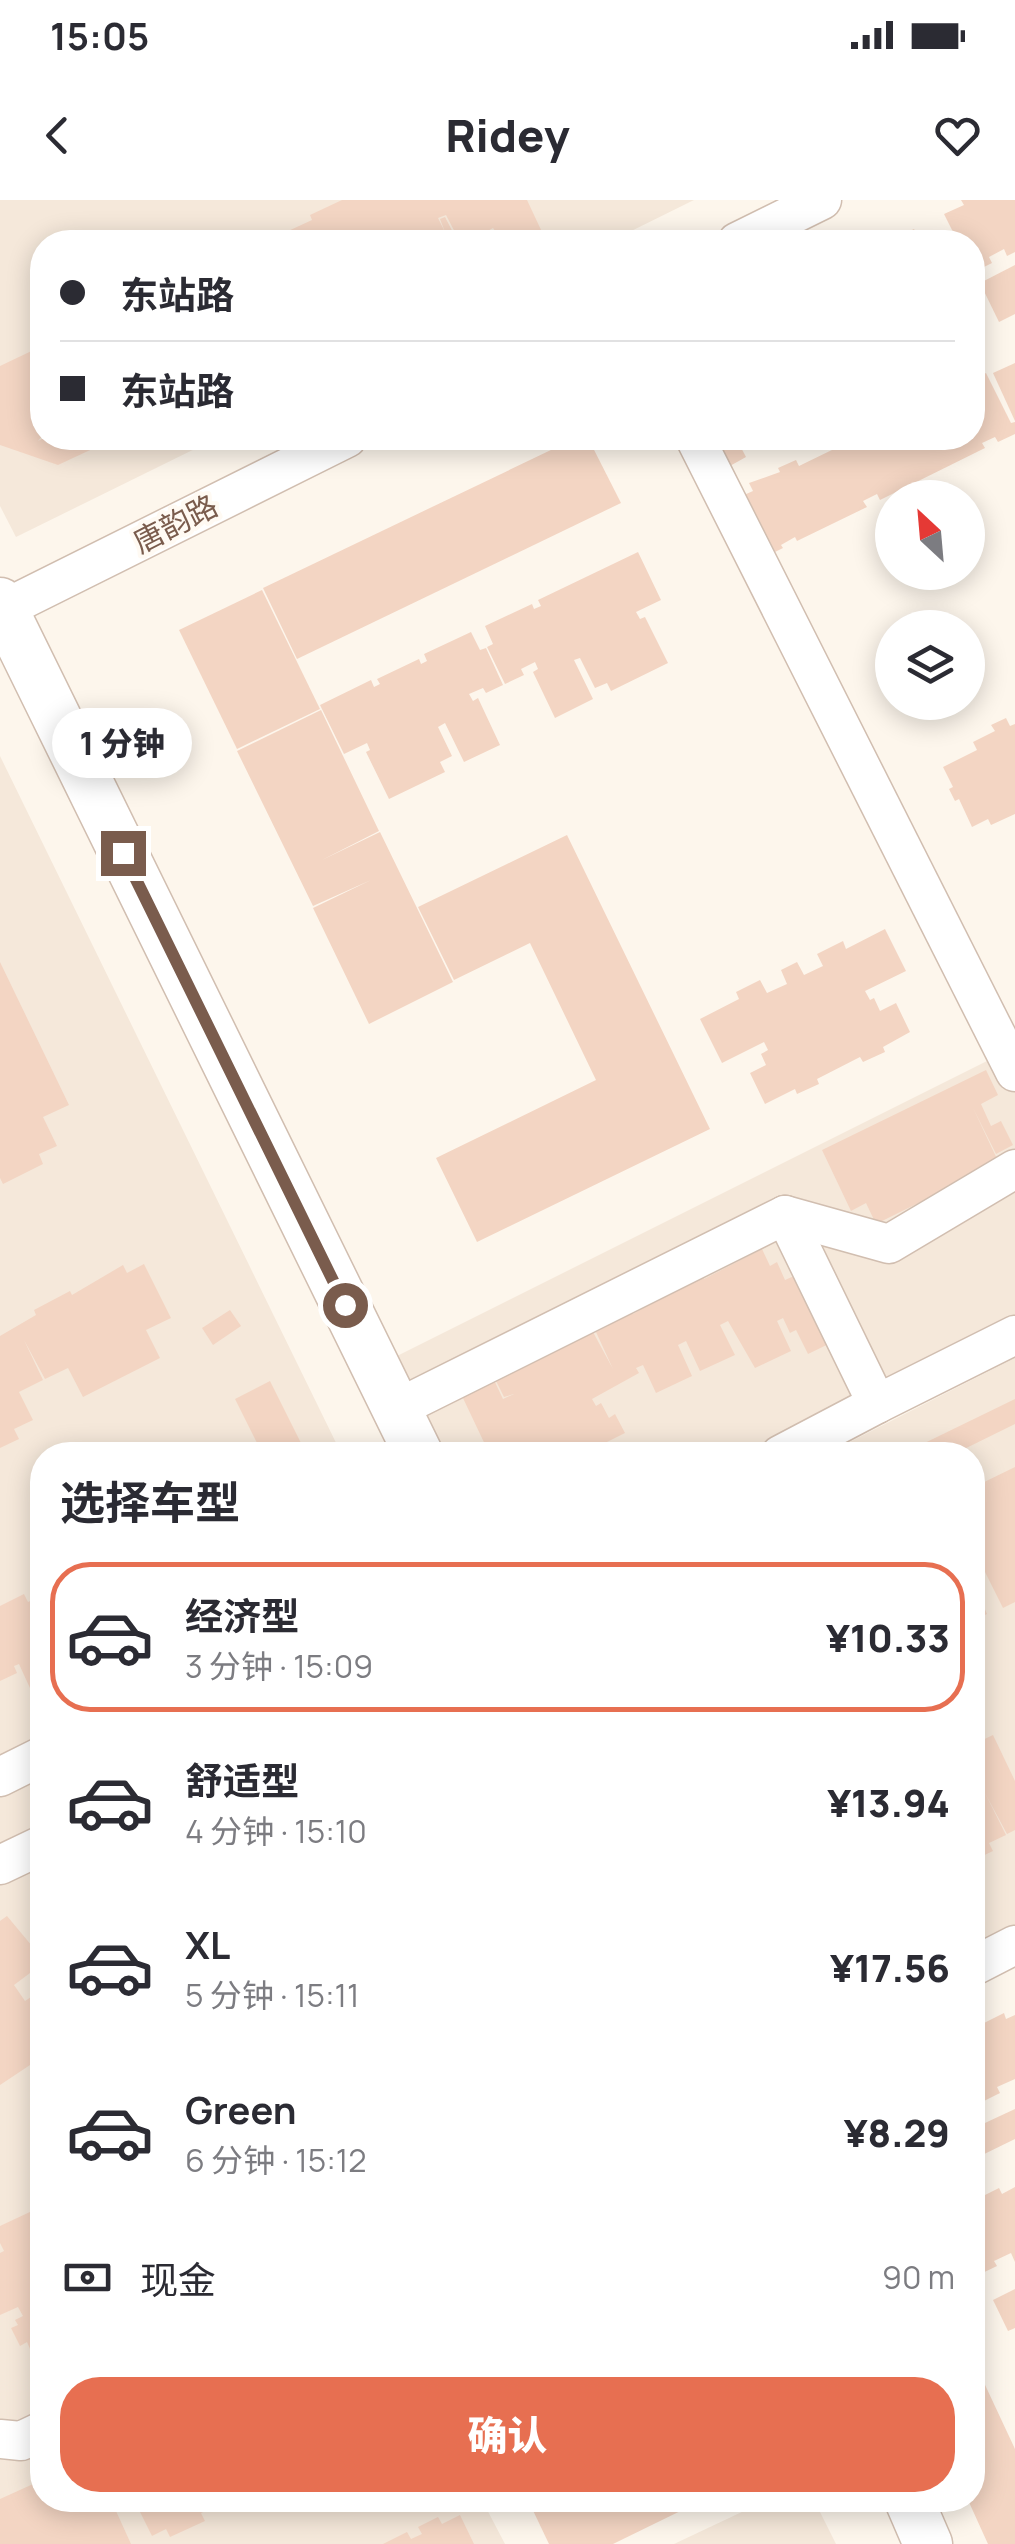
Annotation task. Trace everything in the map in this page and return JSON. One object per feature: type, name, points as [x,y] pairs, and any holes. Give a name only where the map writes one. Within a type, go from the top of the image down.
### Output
[{"type":"street","points":[[761,230],[822,200]]},
{"type":"street","name":"唐韵路","points":[[2,606],[322,450]]},
{"type":"street","points":[[700,450],[1015,1072]]},
{"type":"street","points":[[2,606],[412,1442]]},
{"type":"street","points":[[396,1409],[785,1215],[889,1244],[1015,1170]]},
{"type":"street","points":[[785,1215],[877,1404]]},
{"type":"street","points":[[805,1442],[1015,1335]]},
{"type":"street","points":[[0,1777],[30,1762]]},
{"type":"street","points":[[0,1865],[30,1851]]},
{"type":"street","points":[[985,1961],[1015,1945]]},
{"type":"street","points":[[0,2438],[21,2441],[30,2437]]},
{"type":"street","points":[[914,2512],[928,2544]]},
{"type":"shaded area","points":[[0,200],[694,200],[633,230],[30,230],[30,450],[193,450],[16,537],[0,506]]},
{"type":"shaded area","points":[[0,756],[336,1442],[30,1442],[30,2512],[488,2512],[505,2544],[0,2544]]},
{"type":"shaded area","points":[[1007,1051],[1015,1088],[1015,1336],[827,1442],[440,1442],[397,1356]]},
{"type":"shaded area","points":[[1015,1358],[1015,1928],[985,1944],[985,1442],[850,1442]]},
{"type":"shaded area","points":[[742,2512],[820,2512],[836,2544],[674,2544]]},
{"type":"building","points":[[342,200],[527,200],[541,230],[454,230],[446,215],[438,218],[444,230],[290,230],[312,220],[310,215]]},
{"type":"building","points":[[961,200],[1015,200],[1015,252],[1007,256],[1004,249],[989,257],[992,263],[985,266],[985,230],[952,230],[944,214],[964,205]]},
{"type":"building","points":[[445,217],[452,230],[444,230],[440,219]]},
{"type":"building","points":[[1015,265],[1015,314],[999,322],[985,293],[985,280]]},
{"type":"building","points":[[30,352],[30,450],[90,450],[58,465],[0,445],[0,366]]},
{"type":"building","points":[[1015,363],[1015,421],[993,373]]},
{"type":"building","points":[[986,373],[1011,423],[1015,422],[1015,434],[998,442],[995,437],[985,442]]},
{"type":"building","points":[[551,450],[594,450],[621,503],[297,659],[263,588]]},
{"type":"building","points":[[710,450],[742,450],[746,457],[719,472]]},
{"type":"building","points":[[832,450],[981,450],[920,480],[875,480],[875,495],[863,501],[867,507],[797,541],[795,537],[761,559],[735,499],[753,491],[749,483],[780,472],[778,468],[796,460],[799,466]]},
{"type":"building","points":[[638,552],[661,600],[636,612],[640,619],[645,617],[668,663],[611,691],[607,683],[595,688],[580,658],[574,660],[593,699],[555,718],[533,672],[538,669],[535,662],[521,669],[524,675],[505,684],[487,647],[493,644],[485,626],[532,604],[534,609],[541,606],[538,600]]},
{"type":"building","points":[[262,590],[320,709],[237,749],[179,630]]},
{"type":"building","points":[[471,632],[480,650],[486,648],[503,685],[486,693],[483,688],[469,694],[473,701],[478,698],[500,745],[464,762],[445,723],[438,727],[452,756],[440,762],[445,772],[389,799],[366,752],[370,750],[367,743],[344,754],[320,705],[371,680],[374,687],[380,684],[377,679],[419,659],[421,664],[427,661],[424,654]]},
{"type":"building","points":[[321,710],[379,831],[322,860],[380,832],[453,982],[369,1024],[313,908],[371,880],[313,906],[237,751]]},
{"type":"building","points":[[1006,718],[1010,726],[1015,724],[1015,814],[991,825],[988,819],[972,827],[959,799],[955,801],[949,789],[953,787],[943,767],[977,750],[973,742],[995,731],[991,725]]},
{"type":"building","points":[[567,835],[710,1129],[477,1242],[436,1158],[596,1080],[530,943],[454,980],[418,907]]},
{"type":"building","points":[[885,929],[906,971],[865,991],[880,1011],[896,1003],[910,1032],[883,1047],[885,1052],[863,1062],[860,1057],[817,1079],[819,1084],[797,1094],[795,1089],[765,1104],[750,1073],[766,1065],[761,1054],[768,1050],[764,1042],[722,1063],[700,1019],[739,999],[736,992],[760,980],[767,993],[787,984],[781,970],[797,962],[804,975],[823,966],[817,954],[843,941],[846,949]]},
{"type":"building","points":[[0,962],[69,1105],[43,1117],[57,1146],[39,1154],[43,1164],[3,1184],[0,1178]]},
{"type":"building","points":[[986,1070],[998,1095],[981,1104],[991,1126],[1001,1121],[1013,1145],[996,1154],[973,1108],[999,1163],[876,1224],[866,1203],[851,1211],[822,1150]]},
{"type":"building","points":[[762,1249],[770,1266],[777,1262],[785,1280],[794,1276],[799,1286],[813,1280],[841,1338],[808,1354],[796,1330],[790,1333],[783,1318],[777,1321],[791,1351],[755,1368],[728,1321],[720,1325],[735,1355],[700,1371],[686,1341],[678,1345],[692,1376],[656,1393],[643,1365],[636,1368],[639,1373],[592,1399],[596,1406],[601,1403],[609,1418],[615,1414],[625,1433],[607,1442],[484,1442],[462,1396],[494,1380],[503,1399],[514,1394],[504,1397],[495,1379],[593,1332],[613,1369],[596,1332],[608,1326],[606,1322],[631,1310],[633,1314],[639,1307],[702,1274],[704,1279]]},
{"type":"building","points":[[144,1264],[171,1318],[146,1330],[160,1358],[83,1397],[68,1368],[45,1379],[24,1340],[43,1380],[19,1392],[33,1420],[14,1429],[19,1439],[0,1448],[0,1336],[36,1315],[34,1310],[70,1291],[72,1295],[123,1265],[127,1273]]},
{"type":"building","points":[[230,1310],[241,1326],[213,1345],[202,1328]]},
{"type":"building","points":[[270,1381],[300,1442],[256,1442],[235,1399]]},
{"type":"building","points":[[1015,1399],[1015,1424],[978,1442],[927,1442]]},
{"type":"building","points":[[1015,1467],[1015,1602],[1003,1608],[985,1572],[985,1482]]},
{"type":"building","points":[[24,1594],[28,1602],[30,1688],[19,1664],[14,1666],[17,1673],[0,1681],[0,1606]]},
{"type":"building","points":[[993,1735],[1015,1781],[1015,1830],[1007,1834],[985,1793],[985,1739]]},
{"type":"building","points":[[985,1793],[1006,1835],[989,1843],[993,1851],[985,1855]]},
{"type":"building","points":[[7,1916],[30,1944],[30,1973],[14,1985],[25,2001],[30,1998],[30,2065],[0,2085],[0,1921]]},
{"type":"building","points":[[1004,2013],[1006,2019],[1015,2015],[1015,2079],[997,2087],[1000,2093],[985,2100],[985,2022]]},
{"type":"building","points":[[1015,2109],[1015,2139],[985,2154],[985,2123]]},
{"type":"building","points":[[1015,2187],[1015,2262],[1011,2253],[994,2261],[997,2266],[985,2272],[985,2195],[999,2188],[1002,2194]]},
{"type":"building","points":[[30,2212],[30,2349],[27,2342],[20,2346],[11,2328],[23,2316],[18,2307],[0,2315],[0,2253],[4,2251],[0,2226]]},
{"type":"building","points":[[1015,2289],[1015,2328],[1008,2331],[993,2300]]},
{"type":"building","points":[[985,2385],[1015,2449],[1015,2544],[988,2544],[973,2512],[985,2512]]},
{"type":"building","points":[[30,2485],[30,2512],[116,2512],[131,2544],[0,2544],[0,2499]]},
{"type":"building","points":[[140,2512],[203,2512],[205,2521],[170,2537],[166,2529],[152,2536]]},
{"type":"building","points":[[534,2512],[678,2512],[613,2544],[549,2544]]},
{"type":"building","points":[[460,2515],[474,2544],[383,2544],[407,2532],[411,2539],[422,2534],[418,2527],[438,2517],[442,2524]]},
{"type":"route","points":[[123,853],[345,1305]]}]
